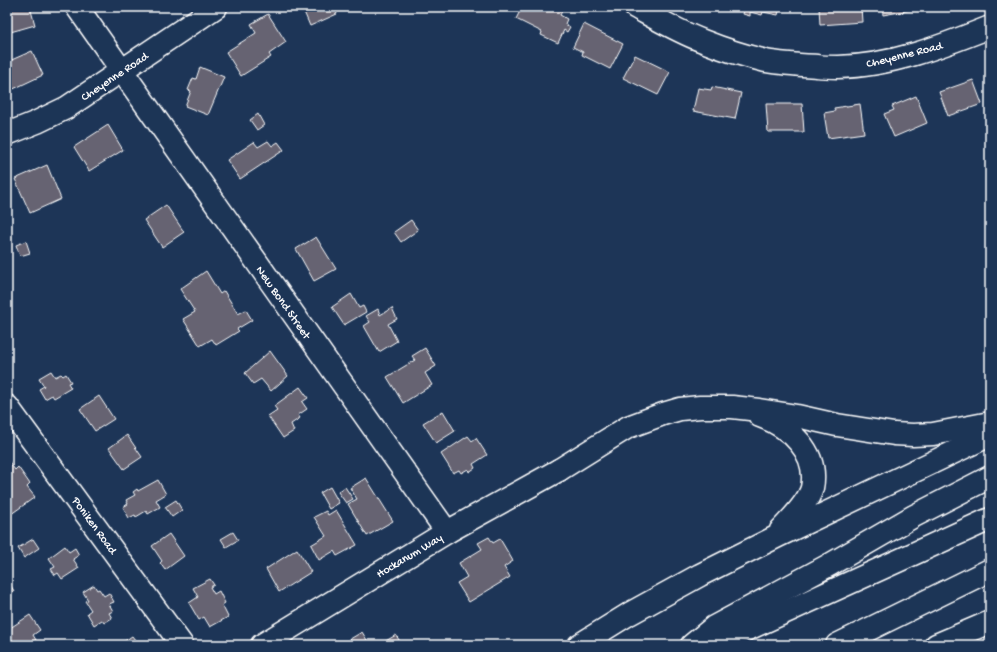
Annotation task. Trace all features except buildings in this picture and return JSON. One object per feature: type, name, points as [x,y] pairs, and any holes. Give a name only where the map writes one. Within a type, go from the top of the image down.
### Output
[{"type":"main road","name":"New Bond Street","points":[[77,7],[447,532]]},
{"type":"main road","name":"Cheyenne Road","points":[[7,134],[66,108],[216,7]]},
{"type":"main road","name":"Cheyenne Road","points":[[635,7],[702,41],[722,48],[768,61],[805,66],[838,67],[870,64],[900,58],[990,27]]},
{"type":"main road","name":"Poniken Road","points":[[7,406],[182,645]]},
{"type":"main road","name":"Hockanum Way","points":[[262,645],[447,532],[559,470],[628,427],[680,409],[700,407],[732,407]]},
{"type":"main road","points":[[732,407],[791,415],[844,426],[894,434],[933,434],[990,423]]},
{"type":"main road","points":[[732,407],[762,417],[787,430],[805,449],[810,462],[813,475],[812,488],[806,501],[771,539]]},
{"type":"main road","points":[[579,645],[629,614],[700,575],[771,539],[990,435]]},
{"type":"main road","points":[[692,645],[714,627],[831,564],[914,516],[990,477]]},
{"type":"main road","points":[[713,645],[990,519]]},
{"type":"main road","points":[[837,645],[990,570]]},
{"type":"main road","points":[[936,645],[990,622]]}]
